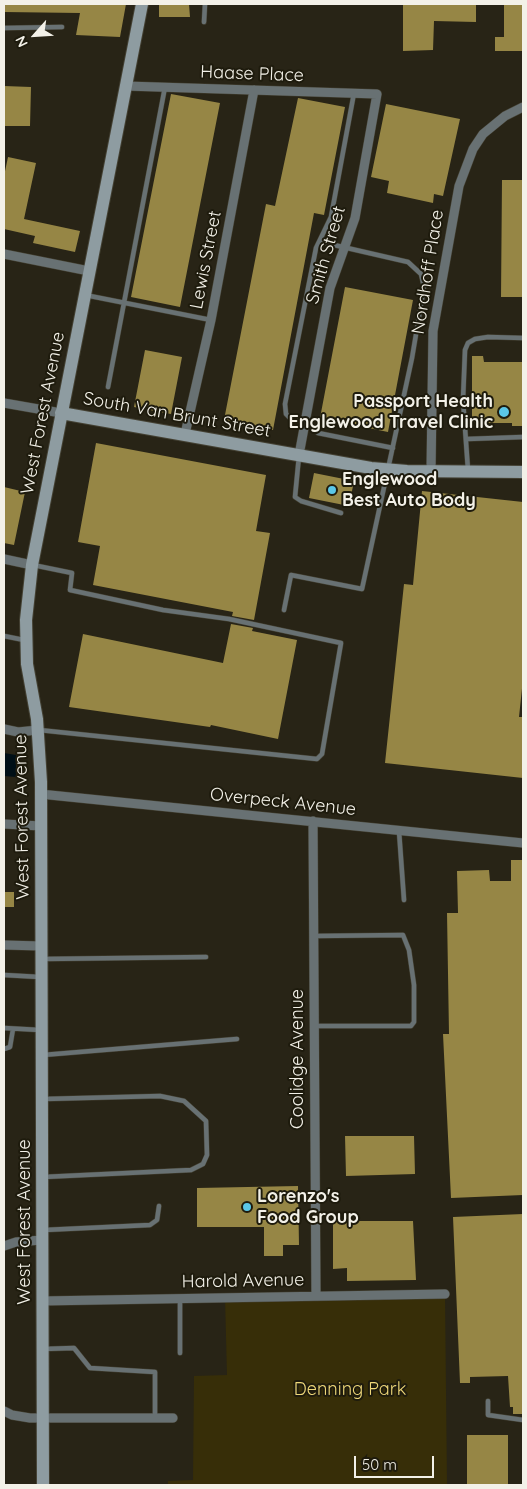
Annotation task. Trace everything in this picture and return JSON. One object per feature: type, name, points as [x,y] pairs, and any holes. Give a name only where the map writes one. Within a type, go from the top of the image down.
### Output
[{"type":"street","name":"West Forest Avenue","points":[[43,1485],[41,826],[38,730],[28,675],[26,640],[32,565],[142,4]]},
{"type":"street","name":"Haase Place","points":[[126,86],[377,94]]},
{"type":"street","name":"Lewis Street","points":[[185,434],[211,320],[254,90]]},
{"type":"street","name":"Smith Street","points":[[299,455],[330,288],[355,218],[377,94]]},
{"type":"street","name":"Nordhoff Place","points":[[431,471],[433,331],[459,186],[473,149],[483,134],[506,116],[523,107]]},
{"type":"street","points":[[4,254],[89,271]]},
{"type":"street","name":"South Van Brunt Street","points":[[4,402],[388,470],[523,472]]},
{"type":"street","points":[[4,559],[32,565]]},
{"type":"street","points":[[4,729],[18,732],[38,730]]},
{"type":"street","name":"Overpeck Avenue","points":[[40,788],[313,821],[523,842]]},
{"type":"street","name":"Coolidge Avenue","points":[[313,821],[316,1296]]},
{"type":"street","points":[[4,824],[41,826]]},
{"type":"street","points":[[4,945],[41,953]]},
{"type":"street","points":[[4,1246],[42,1235]]},
{"type":"street","name":"Harold Avenue","points":[[42,1300],[445,1294]]},
{"type":"street","points":[[4,1411],[12,1415],[43,1418],[173,1418]]},
{"type":"lane","points":[[204,22],[205,4]]},
{"type":"lane","points":[[4,28],[62,27]]},
{"type":"lane","points":[[108,388],[165,87]]},
{"type":"lane","points":[[304,422],[291,419],[286,414],[285,404],[316,248],[324,228],[331,217],[354,93]]},
{"type":"lane","points":[[284,610],[291,575],[362,589],[393,448],[424,286],[421,274],[408,262],[320,242]]},
{"type":"lane","points":[[84,295],[211,320]]},
{"type":"lane","points":[[468,472],[463,400],[465,350],[468,342],[488,337],[523,338]]},
{"type":"lane","points":[[318,433],[393,448]]},
{"type":"lane","points":[[467,439],[523,437]]},
{"type":"lane","points":[[299,455],[295,497],[301,501],[341,513]]},
{"type":"lane","points":[[32,565],[72,573],[70,590],[163,610],[229,618],[341,643],[322,754],[317,759],[38,730]]},
{"type":"lane","points":[[4,636],[26,640]]},
{"type":"lane","points":[[399,830],[404,900]]},
{"type":"lane","points":[[314,936],[403,935],[406,937],[414,985],[414,1022],[411,1026],[314,1026]]},
{"type":"lane","points":[[41,953],[206,956]]},
{"type":"lane","points":[[4,975],[41,977]]},
{"type":"lane","points":[[4,1028],[41,1030]]},
{"type":"lane","points":[[4,1049],[10,1046],[13,1029]]},
{"type":"lane","points":[[42,1055],[237,1039]]},
{"type":"lane","points":[[42,1100],[160,1096],[184,1101],[206,1121],[207,1155],[203,1164],[191,1170],[42,1177]]},
{"type":"lane","points":[[42,1235],[150,1225],[157,1220],[158,1206]]},
{"type":"lane","points":[[180,1298],[180,1353]]},
{"type":"lane","points":[[42,1349],[74,1348],[90,1368],[155,1372],[155,1419]]},
{"type":"lane","points":[[488,1401],[488,1415],[523,1420]]},
{"type":"green space","name":"Denning Park","points":[[445,1294],[447,1485],[168,1485],[168,1481],[193,1480],[194,1376],[227,1375],[225,1297]]},
{"type":"shaded area","points":[[4,753],[16,755],[16,777],[4,776]]},
{"type":"building","points":[[4,4],[126,4],[120,37],[76,35],[80,13],[4,12]]},
{"type":"building","points":[[159,4],[189,4],[190,17],[159,17]]},
{"type":"building","points":[[403,4],[476,4],[476,22],[434,21],[433,50],[403,51]]},
{"type":"building","points":[[504,4],[523,4],[523,51],[495,51],[495,37],[504,37]]},
{"type":"building","points":[[4,86],[31,87],[30,126],[4,126]]},
{"type":"building","points":[[171,94],[220,103],[180,307],[131,297]]},
{"type":"building","points":[[298,98],[345,107],[324,215],[314,213],[273,430],[224,420],[266,204],[275,206]]},
{"type":"building","points":[[386,104],[460,119],[443,196],[434,194],[433,203],[387,193],[389,181],[371,177]]},
{"type":"building","points":[[8,157],[36,163],[24,219],[80,231],[75,252],[33,243],[35,236],[4,229],[4,176]]},
{"type":"building","points":[[502,180],[523,180],[523,297],[501,297]]},
{"type":"building","points":[[345,287],[413,300],[388,432],[320,418]]},
{"type":"building","points":[[145,350],[182,357],[171,414],[134,407]]},
{"type":"building","points":[[472,356],[483,356],[484,362],[522,362],[522,426],[512,426],[512,423],[472,423]]},
{"type":"building","points":[[96,443],[266,475],[256,531],[270,533],[254,620],[232,616],[233,612],[93,585],[100,546],[78,542]]},
{"type":"building","name":"Englewood Best Auto Body","points":[[314,473],[354,481],[349,506],[309,498]]},
{"type":"building","points":[[4,487],[25,492],[14,545],[4,543]]},
{"type":"building","points":[[422,491],[523,502],[523,679],[519,717],[523,717],[523,778],[385,763],[404,584],[413,585]]},
{"type":"building","points":[[231,624],[253,628],[252,631],[297,640],[278,739],[211,725],[210,727],[69,707],[83,634],[223,663]]},
{"type":"building","points":[[511,860],[523,860],[523,1195],[451,1198],[443,1034],[449,1034],[447,913],[458,913],[457,871],[489,870],[490,881],[511,881]]},
{"type":"building","points":[[4,892],[14,892],[14,907],[4,907]]},
{"type":"building","name":"Lorenzo's Food Group","points":[[345,1136],[414,1136],[415,1174],[346,1176]]},
{"type":"building","name":"Lorenzo's Food Group","points":[[298,1186],[299,1245],[283,1245],[283,1256],[264,1256],[264,1227],[197,1227],[197,1188]]},
{"type":"building","points":[[523,1214],[523,1414],[513,1414],[513,1407],[510,1407],[508,1376],[470,1377],[470,1383],[460,1383],[453,1217]]},
{"type":"building","name":"Lorenzo's Food Group","points":[[333,1221],[413,1221],[416,1280],[347,1281],[347,1268],[333,1269]]},
{"type":"building","points":[[467,1435],[508,1435],[508,1485],[467,1485]]},
{"type":"place","name":"Passport Health Englewood Travel Clinic","points":[[504,412]]},
{"type":"place","name":"Englewood Best Auto Body","points":[[332,490]]},
{"type":"place","name":"Lorenzo's Food Group","points":[[247,1207]]}]
